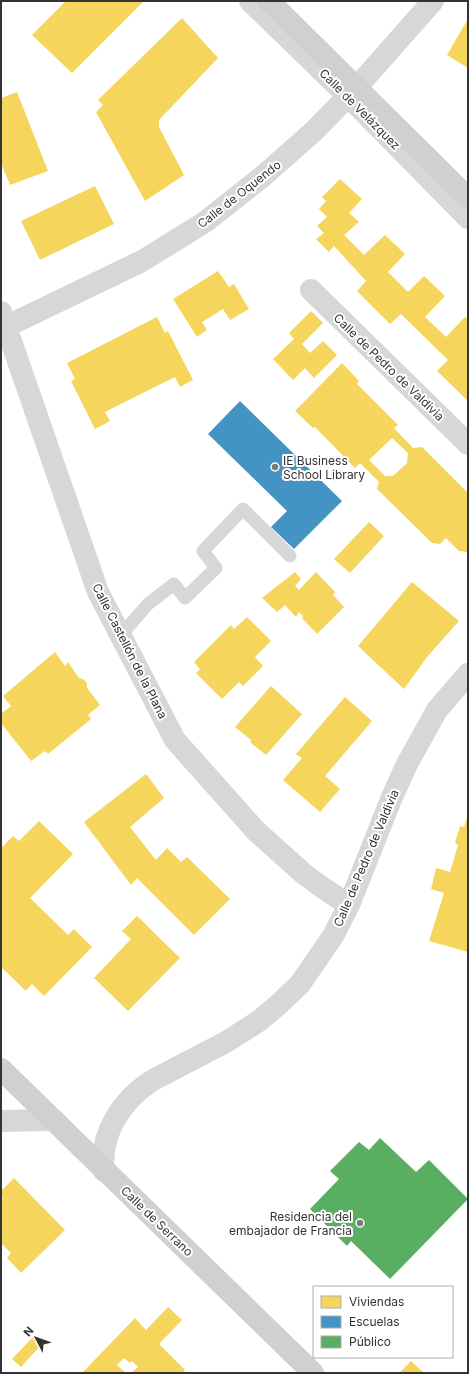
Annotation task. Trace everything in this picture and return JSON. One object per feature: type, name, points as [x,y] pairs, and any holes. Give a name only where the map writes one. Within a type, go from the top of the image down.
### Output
[{"type":"main road","name":"Calle de Velázquez","points":[[269,1],[352,92],[468,198]]},
{"type":"main road","name":"Calle de Serrano","points":[[1,1069],[313,1373]]},
{"type":"street","name":"Calle de Velázquez","points":[[250,1],[352,92],[468,218]]},
{"type":"street","name":"Calle de Oquendo","points":[[3,323],[142,261],[206,222],[262,178],[314,131],[352,92],[433,1]]},
{"type":"street","name":"Calle de Pedro de Valdivia","points":[[311,290],[468,444]]},
{"type":"street","name":"Calle Castellón de la Plana","points":[[3,323],[98,592],[175,740],[256,831],[304,874],[348,905]]},
{"type":"street","name":"Calle de Pedro de Valdivia","points":[[104,1171],[103,1163],[105,1147],[110,1129],[119,1111],[133,1095],[153,1080],[226,1042],[259,1021],[300,984],[320,957],[333,936],[348,905],[407,764],[437,710],[468,674]]},
{"type":"street","points":[[1,1121],[54,1120]]},
{"type":"lane","points":[[121,635],[148,604],[174,584],[185,598],[216,568],[203,551],[243,509],[290,556]]},
{"type":"building: Viviendas","points":[[66,1],[144,1],[72,73],[32,35]]},
{"type":"building: Viviendas","points":[[182,18],[218,58],[159,120],[159,127],[184,175],[145,201],[96,112],[103,105],[98,100]]},
{"type":"building: Viviendas","points":[[468,19],[468,68],[447,55]]},
{"type":"building: Viviendas","points":[[17,92],[48,171],[10,185],[1,163],[1,98]]},
{"type":"building: Viviendas","points":[[340,179],[362,199],[349,213],[359,222],[344,235],[364,255],[385,235],[405,254],[388,272],[408,292],[424,276],[445,296],[425,317],[446,337],[465,317],[468,319],[468,401],[437,371],[448,360],[401,314],[390,324],[357,291],[366,281],[334,246],[329,252],[316,239],[324,233],[317,226],[327,217],[319,209],[326,201],[322,197]]},
{"type":"building: Viviendas","points":[[95,186],[114,224],[40,260],[21,221]]},
{"type":"building: Viviendas","points":[[218,271],[229,287],[234,284],[249,309],[230,320],[223,309],[202,322],[207,330],[197,337],[173,299]]},
{"type":"building: Viviendas","points":[[311,311],[323,323],[302,344],[310,353],[323,341],[337,355],[314,378],[305,368],[293,380],[273,359],[294,339],[289,333]]},
{"type":"building: Viviendas","points":[[157,317],[165,333],[168,331],[193,380],[180,387],[175,377],[105,412],[110,421],[95,429],[71,381],[75,379],[67,363]]},
{"type":"building: Viviendas","points":[[342,363],[359,381],[357,384],[398,425],[394,428],[413,448],[422,447],[468,493],[467,552],[459,551],[446,538],[440,544],[432,543],[377,489],[379,482],[360,463],[355,468],[315,427],[313,428],[295,411]],"holes":[[[392,438],[408,453],[407,463],[393,476],[385,476],[369,460]]]},
{"type":"building: Viviendas","points":[[369,522],[384,536],[350,573],[334,559]]},
{"type":"building: Viviendas","points":[[295,572],[301,579],[295,586],[299,590],[316,572],[335,592],[333,595],[344,607],[317,634],[302,618],[303,616],[299,612],[296,617],[285,605],[277,612],[262,598]]},
{"type":"building: Viviendas","points":[[412,582],[459,621],[427,657],[404,689],[358,646]]},
{"type":"building: Viviendas","points":[[247,617],[271,641],[255,657],[263,666],[243,686],[239,682],[222,699],[196,673],[200,669],[194,662],[231,625],[234,629]]},
{"type":"building: Viviendas","points":[[55,652],[65,666],[68,662],[79,678],[83,679],[87,683],[87,688],[100,705],[88,715],[91,719],[48,754],[45,751],[31,761],[1,723],[1,714],[11,706],[3,696]]},
{"type":"building: Viviendas","points":[[271,686],[302,714],[266,755],[235,727]]},
{"type":"building: Viviendas","points":[[345,697],[372,721],[325,776],[340,789],[320,812],[283,780],[302,758],[296,754]]},
{"type":"building: Viviendas","points":[[146,774],[164,798],[130,827],[156,860],[167,848],[181,862],[187,857],[230,899],[194,935],[137,878],[131,885],[84,822]]},
{"type":"building: Viviendas","points":[[468,814],[468,952],[429,941],[444,893],[431,889],[436,868],[450,872],[458,845],[455,843],[460,826],[464,827]]},
{"type":"building: Viviendas","points":[[39,821],[73,854],[30,898],[68,935],[74,929],[92,947],[44,996],[32,984],[26,991],[1,967],[1,848],[13,836],[19,841]]},
{"type":"building: Viviendas","points":[[137,916],[180,958],[128,1011],[94,978],[131,939],[122,931]]},
{"type":"building: Viviendas","points":[[14,1178],[65,1230],[21,1273],[7,1258],[11,1253],[1,1243],[1,1201],[3,1199],[1,1196],[1,1191]]},
{"type":"building: Viviendas","points":[[168,1307],[182,1320],[159,1344],[185,1370],[183,1373],[131,1373],[138,1367],[132,1361],[130,1363],[124,1358],[117,1365],[126,1373],[82,1373],[135,1318],[146,1330]]},
{"type":"building: Viviendas","points":[[33,1337],[41,1345],[21,1367],[12,1359]]},
{"type":"building: Viviendas","points":[[411,1361],[424,1373],[399,1373]]},
{"type":"building: Escuelas","name":"IE Business School Library","points":[[240,401],[342,501],[294,549],[271,527],[287,511],[208,434]]},
{"type":"building: Público","points":[[380,1138],[416,1172],[429,1160],[468,1199],[390,1279],[351,1241],[347,1246],[310,1209],[339,1179],[330,1171],[359,1142],[369,1150]]},
{"type":"place","name":"IE Business School Library","points":[[275,467]]},
{"type":"place","name":"Residencia del embajador de Francia","points":[[360,1223]]}]
